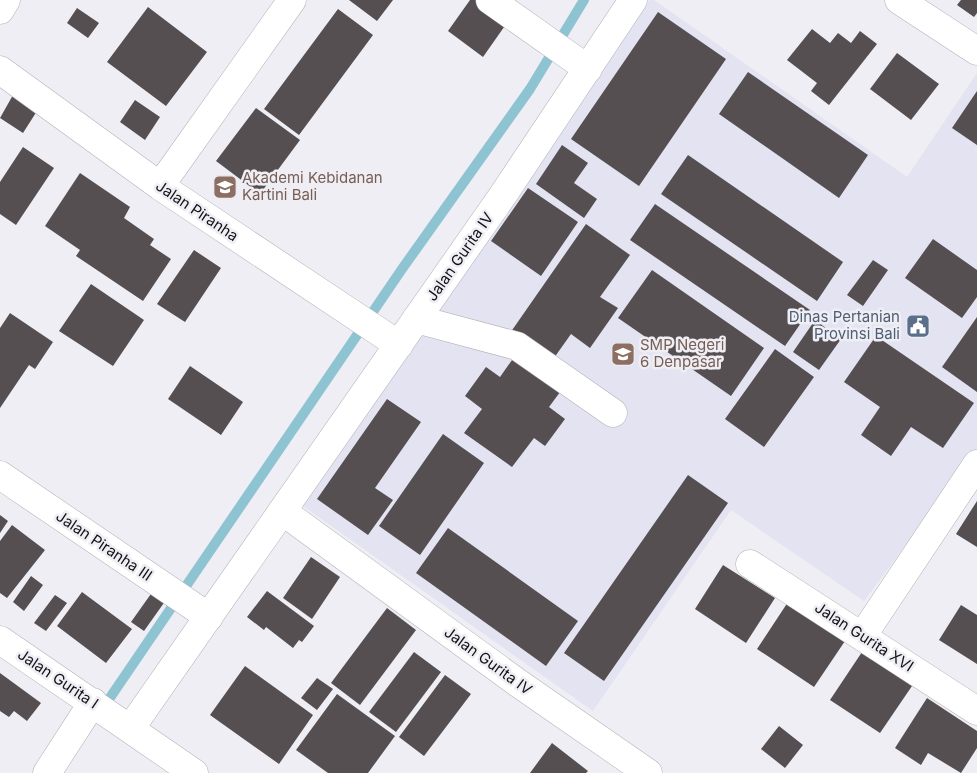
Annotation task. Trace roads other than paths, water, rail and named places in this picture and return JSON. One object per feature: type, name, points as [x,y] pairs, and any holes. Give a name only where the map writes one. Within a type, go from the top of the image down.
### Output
[{"type":"street","points":[[0,10],[6,0]]},
{"type":"street","points":[[160,186],[292,0]]},
{"type":"street","points":[[490,0],[580,63]]},
{"type":"street","name":"Jalan Gurita IV","points":[[47,773],[109,714],[202,613],[282,511],[392,341],[416,319],[504,195],[580,63],[634,0]]},
{"type":"street","points":[[899,0],[977,51]]},
{"type":"street","name":"Jalan Piranha","points":[[0,70],[160,186],[392,341]]},
{"type":"street","points":[[416,319],[517,346],[613,413]]},
{"type":"street","points":[[863,635],[977,464]]},
{"type":"street","name":"Jalan Piranha III","points":[[0,475],[202,613]]},
{"type":"street","name":"Jalan Gurita IV","points":[[282,511],[518,683],[648,773]]},
{"type":"street","name":"Jalan Gurita XVI","points":[[750,564],[863,635],[977,711]]},
{"type":"street","name":"Jalan Gurita I","points":[[0,640],[194,773]]},
{"type":"waterway","points":[[103,708],[402,269],[530,89],[584,0]]},
{"type":"place","name":"Akademi Kebidanan Kartini Bali","points":[[225,187]]},
{"type":"place","name":"Dinas Pertanian Provinsi Bali","points":[[918,326]]},
{"type":"place","name":"SMP Negeri 6 Denpasar","points":[[623,354]]}]
